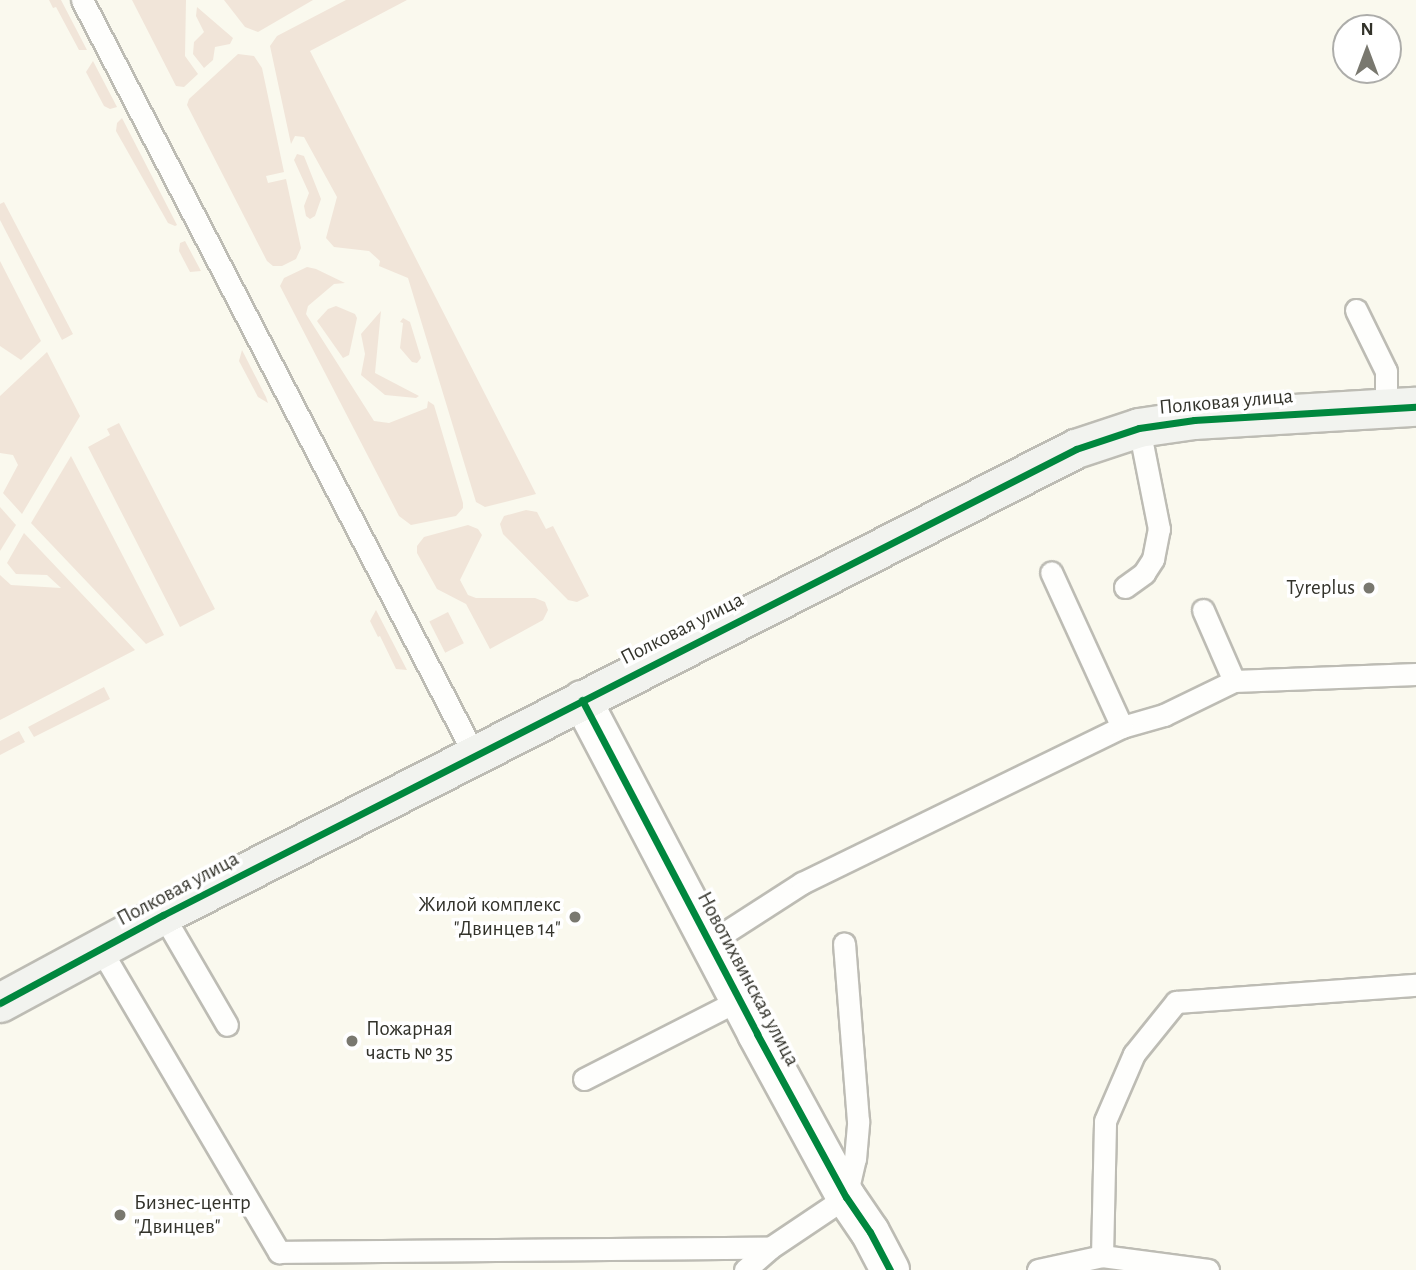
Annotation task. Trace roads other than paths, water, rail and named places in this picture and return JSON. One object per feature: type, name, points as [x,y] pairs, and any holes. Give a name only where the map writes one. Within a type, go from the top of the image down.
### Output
[{"type":"street","name":"Полковая улица","points":[[0,1003],[163,915],[1064,455],[1139,428],[1194,420],[1401,408]]},
{"type":"street","name":"Новотихвинская улица","points":[[582,700],[739,1000],[846,1197],[870,1232],[890,1270]]},
{"type":"lane","points":[[82,0],[475,756]]},
{"type":"lane","points":[[1356,310],[1401,408]]},
{"type":"lane","points":[[1125,587],[1144,573],[1153,559],[1159,528],[1139,428]]},
{"type":"lane","points":[[1051,572],[1122,727]]},
{"type":"lane","points":[[1203,610],[1234,681]]},
{"type":"lane","points":[[709,943],[802,883],[1122,727],[1164,715],[1234,681],[1416,674]]},
{"type":"lane","points":[[163,915],[227,1026]]},
{"type":"lane","points":[[744,1270],[770,1248],[846,1197],[855,1159],[858,1121],[844,944]]},
{"type":"lane","points":[[100,950],[284,1261],[770,1248]]},
{"type":"lane","points":[[1102,1256],[1105,1121],[1134,1054],[1176,1002],[1416,985]]},
{"type":"lane","points":[[584,1079],[739,1000]]},
{"type":"lane","points":[[1038,1270],[1102,1256],[1208,1270]]},
{"type":"place","name":"Tyreplus","points":[[1369,588]]},
{"type":"place","name":"Жилой комплекс \"Двинцев 14\"","points":[[575,917]]},
{"type":"place","name":"Пожарная часть № 35","points":[[352,1041]]},
{"type":"place","name":"Бизнес-центр \"Двинцев\"","points":[[120,1215]]}]
